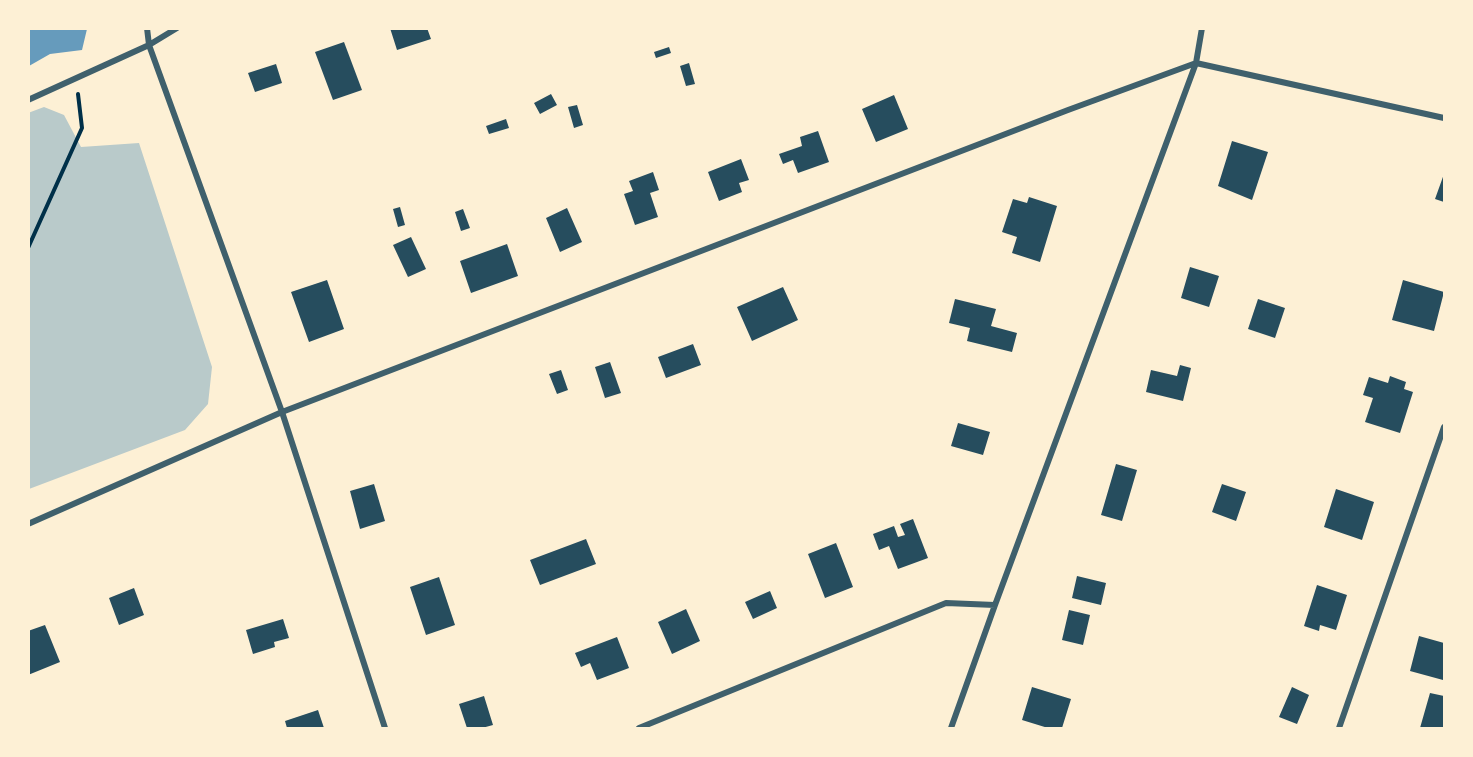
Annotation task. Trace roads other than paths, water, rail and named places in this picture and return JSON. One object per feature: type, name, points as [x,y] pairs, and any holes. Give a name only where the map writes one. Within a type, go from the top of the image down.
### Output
[{"type":"street","points":[[147,28],[149,45],[282,412],[385,729]]},
{"type":"street","points":[[28,100],[149,45],[177,28]]},
{"type":"street","points":[[951,729],[1196,63],[1202,28]]},
{"type":"street","points":[[28,524],[282,412],[1196,63],[1444,118]]},
{"type":"street","points":[[1339,729],[1444,427]]},
{"type":"street","points":[[639,729],[946,603],[995,605]]},
{"type":"water","points":[[29,28],[87,29],[82,50],[50,54],[29,66]]}]
